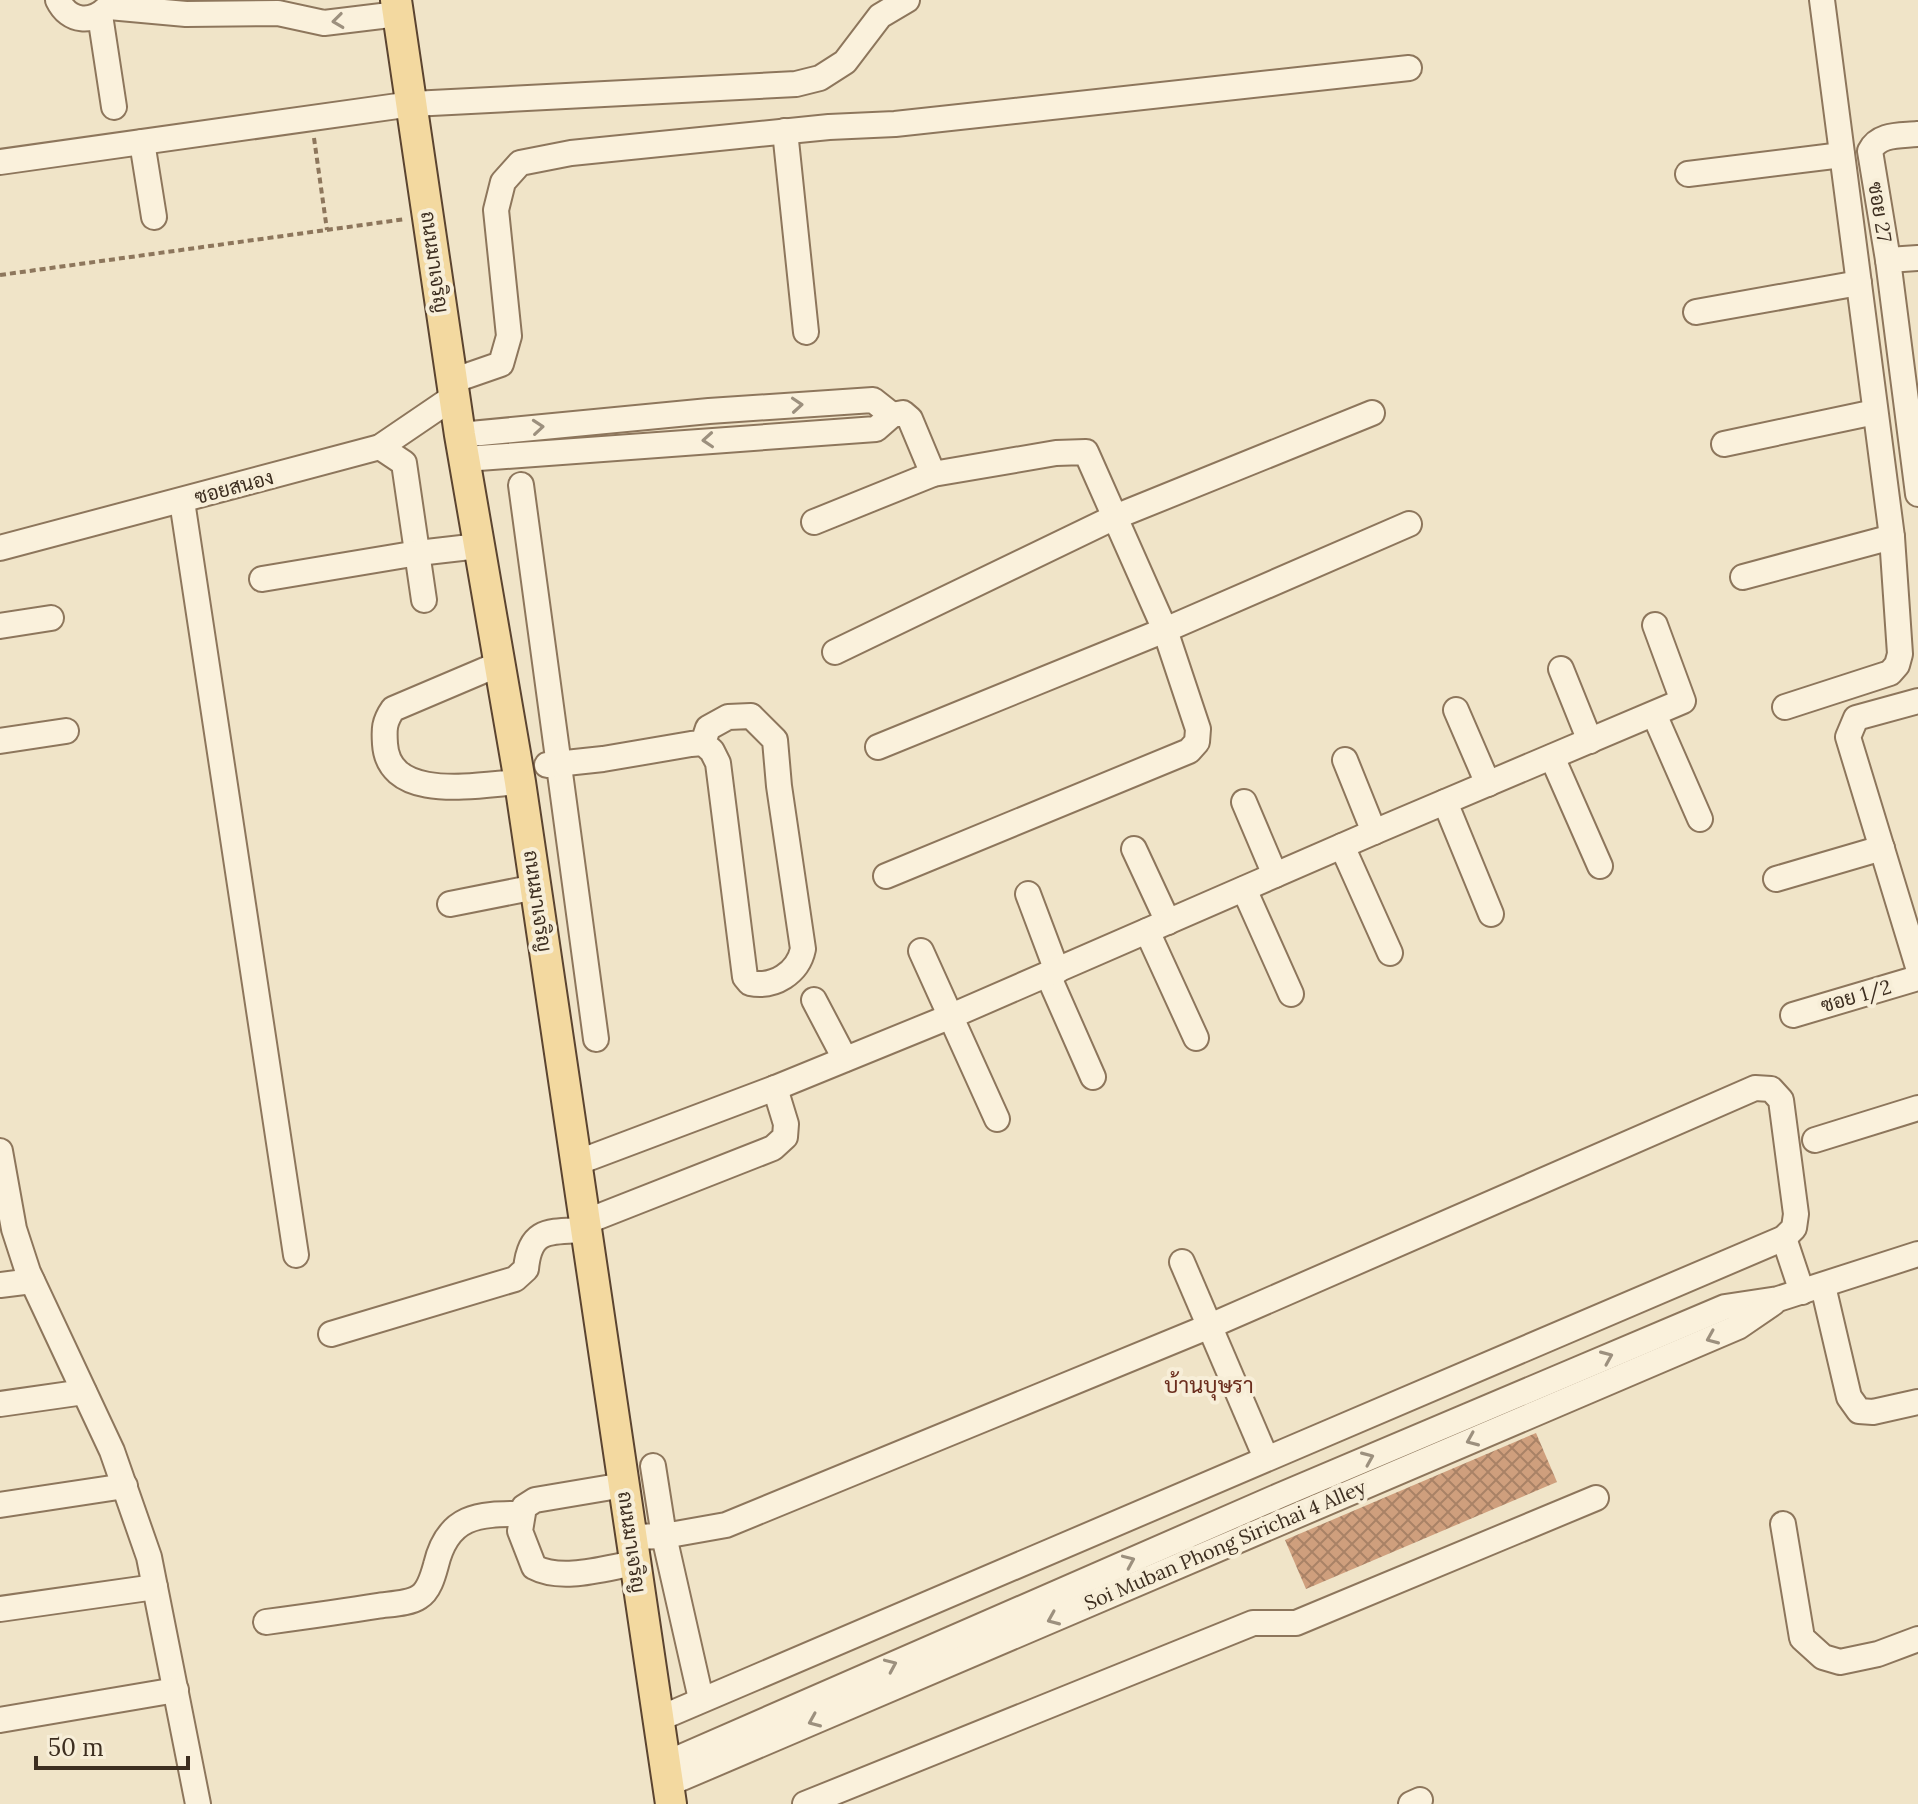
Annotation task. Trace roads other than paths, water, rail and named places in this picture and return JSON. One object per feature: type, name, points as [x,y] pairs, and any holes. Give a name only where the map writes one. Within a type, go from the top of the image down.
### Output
[{"type":"main road","name":"ถนนมาเจริญ","points":[[397,7],[462,447],[536,887],[634,1550],[656,1720],[668,1784]]},
{"type":"street","points":[[58,0],[66,13],[89,19],[107,8],[186,14],[286,6],[324,23],[397,7]]},
{"type":"street","points":[[0,162],[412,104],[796,84],[820,78],[845,62],[880,16],[907,0]]},
{"type":"street","points":[[1785,707],[1890,673],[1897,665],[1900,654],[1892,537],[1842,155],[1828,1]]},
{"type":"street","points":[[107,8],[114,107]]},
{"type":"street","points":[[806,332],[785,131],[895,124],[1409,68]]},
{"type":"street","name":"ซอยสนอง","points":[[2,541],[182,501],[380,447],[453,389],[501,364],[509,336],[496,210],[503,182],[520,163],[571,153],[785,131]]},
{"type":"street","name":"ซอย 27","points":[[1918,134],[1881,138],[1870,151],[1888,260],[1918,258]]},
{"type":"street","points":[[142,142],[154,217]]},
{"type":"street","points":[[1688,174],[1842,155]]},
{"type":"street","points":[[1888,260],[1911,380],[1918,494]]},
{"type":"street","points":[[1696,312],[1859,283]]},
{"type":"street","points":[[1724,444],[1875,412]]},
{"type":"street","points":[[462,447],[876,429],[892,415],[903,413],[910,419],[933,474]]},
{"type":"street","points":[[835,652],[1115,517],[1372,413]]},
{"type":"street","points":[[380,447],[404,463],[424,600]]},
{"type":"street","points":[[814,522],[933,474],[1056,453],[1086,452],[1165,630],[1198,729],[1197,742],[1189,751],[886,876]]},
{"type":"street","points":[[521,485],[553,765],[596,1039]]},
{"type":"street","points":[[182,501],[296,1255]]},
{"type":"street","points":[[878,747],[1165,630],[1409,524]]},
{"type":"street","points":[[1743,577],[1892,537]]},
{"type":"street","points":[[262,579],[479,546]]},
{"type":"street","points":[[0,626],[51,618]]},
{"type":"street","points":[[576,1163],[775,1088],[949,1017],[1683,701],[1655,625]]},
{"type":"street","points":[[499,664],[393,709],[384,722],[386,752],[397,773],[416,783],[437,787],[518,771],[539,776],[553,765],[703,743],[718,763],[745,977],[750,983],[768,984],[788,975],[800,962],[803,949],[775,740],[751,716],[728,717],[708,728],[703,743]]},
{"type":"street","points":[[1561,669],[1590,741]]},
{"type":"street","points":[[1918,701],[1856,718],[1848,737],[1882,848],[1910,911],[1918,967]]},
{"type":"street","points":[[1456,710],[1488,784]]},
{"type":"street","points":[[1654,714],[1700,819]]},
{"type":"street","points":[[0,741],[66,731]]},
{"type":"street","points":[[1552,757],[1600,866]]},
{"type":"street","points":[[1345,760],[1374,832]]},
{"type":"street","points":[[1244,802],[1275,875]]},
{"type":"street","points":[[1445,802],[1491,914]]},
{"type":"street","points":[[1342,846],[1390,953]]},
{"type":"street","points":[[1776,879],[1882,848]]},
{"type":"street","points":[[1134,849],[1157,927],[1196,1038]]},
{"type":"street","points":[[450,904],[536,887]]},
{"type":"street","points":[[1244,889],[1291,994]]},
{"type":"street","points":[[1028,894],[1053,973],[1093,1077]]},
{"type":"street","points":[[921,951],[997,1119]]},
{"type":"street","name":"ซอย 1/2","points":[[1793,1015],[1918,978]]},
{"type":"street","points":[[814,1000],[845,1059]]},
{"type":"street","points":[[331,1334],[515,1279],[526,1269],[528,1250],[533,1241],[557,1231],[586,1226],[773,1148],[785,1137],[786,1124],[775,1088]]},
{"type":"street","points":[[624,1485],[535,1500],[524,1507],[520,1531],[534,1567],[546,1574],[567,1573],[664,1536],[726,1525],[1210,1326],[1755,1088],[1771,1089],[1781,1100],[1796,1214],[1794,1228],[1784,1238],[656,1720]]},
{"type":"street","points":[[1815,1140],[1918,1108]]},
{"type":"street","points":[[1,1163],[14,1229],[32,1281],[112,1451],[149,1557],[198,1804]]},
{"type":"street","points":[[1784,1238],[1812,1289],[1849,1397],[1859,1411],[1873,1412],[1917,1405]]},
{"type":"street","name":"Soi Muban Phong Sirichai 4 Alley","points":[[668,1784],[1286,1506],[1738,1327],[1778,1299],[1918,1254]]},
{"type":"street","points":[[1182,1262],[1266,1458]]},
{"type":"street","points":[[0,1285],[32,1281]]},
{"type":"street","points":[[0,1404],[84,1392]]},
{"type":"street","points":[[653,1466],[664,1536],[701,1699]]},
{"type":"street","points":[[0,1505],[125,1486]]},
{"type":"street","points":[[805,1804],[1253,1623],[1296,1623],[1596,1498]]},
{"type":"street","points":[[266,1622],[392,1604],[419,1597],[432,1581],[438,1556],[449,1535],[461,1523],[484,1514],[521,1514]]},
{"type":"street","points":[[1783,1524],[1802,1638],[1823,1657],[1840,1662],[1878,1654],[1918,1639]]},
{"type":"street","points":[[0,1609],[155,1587]]},
{"type":"street","points":[[0,1720],[176,1690]]},
{"type":"district","name":"บ้านบุษรา","points":[[1209,1385]]}]
